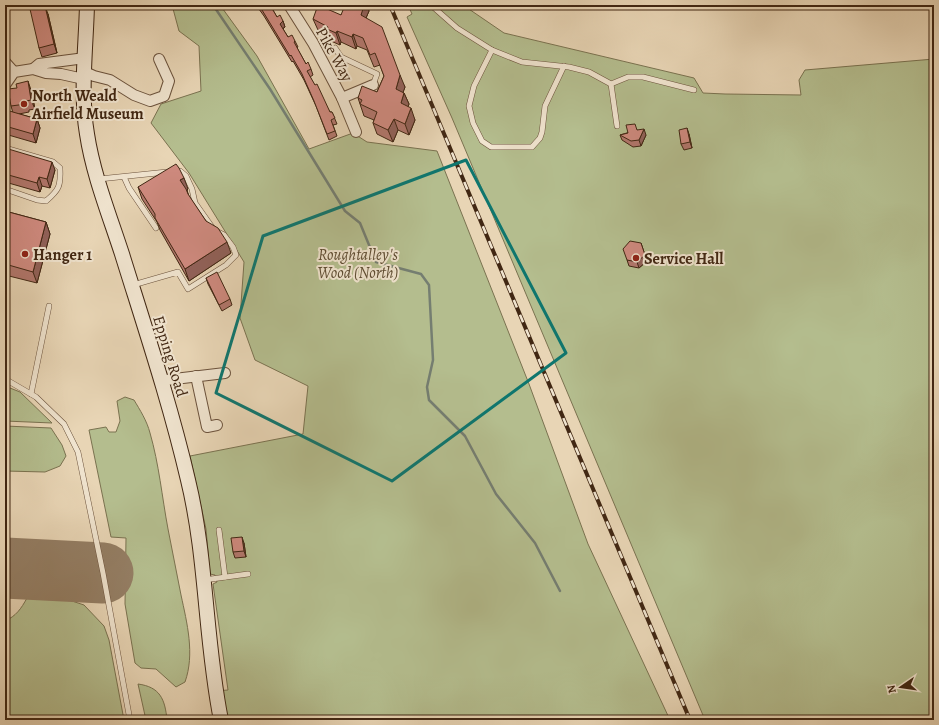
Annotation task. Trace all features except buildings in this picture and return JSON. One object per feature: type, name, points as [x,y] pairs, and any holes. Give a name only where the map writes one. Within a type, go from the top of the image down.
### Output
[{"type":"main road","name":"Epping Road","points":[[87,5],[84,77],[86,133],[98,179],[162,381],[188,482],[198,535],[215,691],[221,720]]},
{"type":"street","name":"Pike Way","points":[[289,5],[313,43],[342,98],[356,132]]},
{"type":"street","points":[[33,69],[39,64],[85,58]]},
{"type":"street","points":[[5,85],[14,72],[33,69],[46,73],[61,74],[79,78],[94,76],[110,80],[134,95],[150,100],[164,96],[169,82],[159,59]]},
{"type":"street","points":[[5,62],[14,72]]},
{"type":"street","name":"Pike Way","points":[[342,98],[373,85]]},
{"type":"street","points":[[162,381],[225,373]]},
{"type":"street","points":[[196,376],[207,427],[217,425]]},
{"type":"lane","points":[[430,5],[457,28],[492,50],[522,62],[564,66],[589,72],[612,84]]},
{"type":"lane","points":[[335,48],[341,57],[377,74],[373,85]]},
{"type":"lane","points":[[492,50],[474,86],[469,106],[473,123],[482,141],[491,147],[532,147],[540,138],[545,106],[564,66]]},
{"type":"lane","points":[[612,84],[628,77],[643,77],[694,90]]},
{"type":"lane","points":[[612,84],[617,126]]},
{"type":"lane","points":[[5,148],[53,162],[60,168],[61,182],[55,194],[46,201],[37,200],[5,190]]},
{"type":"lane","points":[[98,179],[180,171],[186,176],[192,189],[195,203],[214,230],[224,235],[233,247],[236,254],[226,264],[188,289],[178,272],[132,285]]},
{"type":"lane","points":[[124,177],[129,188],[156,228]]},
{"type":"lane","points":[[31,394],[49,306]]},
{"type":"lane","points":[[5,379],[36,397],[64,424],[78,452],[103,573],[130,720]]},
{"type":"lane","points":[[219,530],[225,577]]},
{"type":"lane","points":[[203,580],[248,574]]},
{"type":"highlighted area","points":[[466,160],[566,353],[392,481],[216,393],[263,236]]},
{"type":"green space","name":"Roughtalley's Wood (North)","points":[[172,5],[220,5],[257,56],[309,149],[353,133],[367,142],[437,151],[529,384],[588,544],[670,720],[221,720],[215,691],[228,690],[213,584],[217,582],[215,575],[210,574],[206,529],[190,456],[303,434],[308,386],[255,360],[240,318],[244,262],[189,173],[151,123],[161,104],[201,91],[199,46],[179,31]]},
{"type":"green space","points":[[408,5],[463,5],[504,33],[694,78],[703,93],[801,95],[799,80],[805,70],[934,59],[934,720],[705,720],[452,118],[407,17],[412,14]]},
{"type":"green space","points":[[5,386],[20,392],[52,423],[5,421]]},
{"type":"green space","points":[[125,397],[134,400],[149,429],[156,457],[168,529],[188,627],[190,650],[188,671],[185,682],[176,687],[156,669],[141,668],[135,663],[125,604],[126,538],[111,537],[89,430],[106,427],[109,432],[116,432],[120,421],[117,401]]},
{"type":"green space","points":[[5,426],[51,428],[62,445],[66,456],[60,466],[45,472],[5,471]]},
{"type":"green space","points":[[27,598],[69,600],[84,605],[104,626],[109,640],[124,720],[5,720],[5,621],[18,612]]},
{"type":"green space","points":[[138,684],[152,688],[160,695],[165,706],[167,720],[146,720]]},
{"type":"waterway","points":[[213,5],[270,89],[345,211],[360,223],[376,262],[421,274],[429,285],[433,360],[427,387],[429,400],[465,436],[496,494],[535,543],[560,591]]},
{"type":"runway","points":[[5,568],[103,573]]},
{"type":"railway","points":[[390,5],[690,720]]},
{"type":"place","name":"North Weald Airfield Museum","points":[[24,104]]},
{"type":"place","name":"Hanger 1","points":[[25,254]]},
{"type":"place","name":"Service Hall","points":[[636,258]]}]
